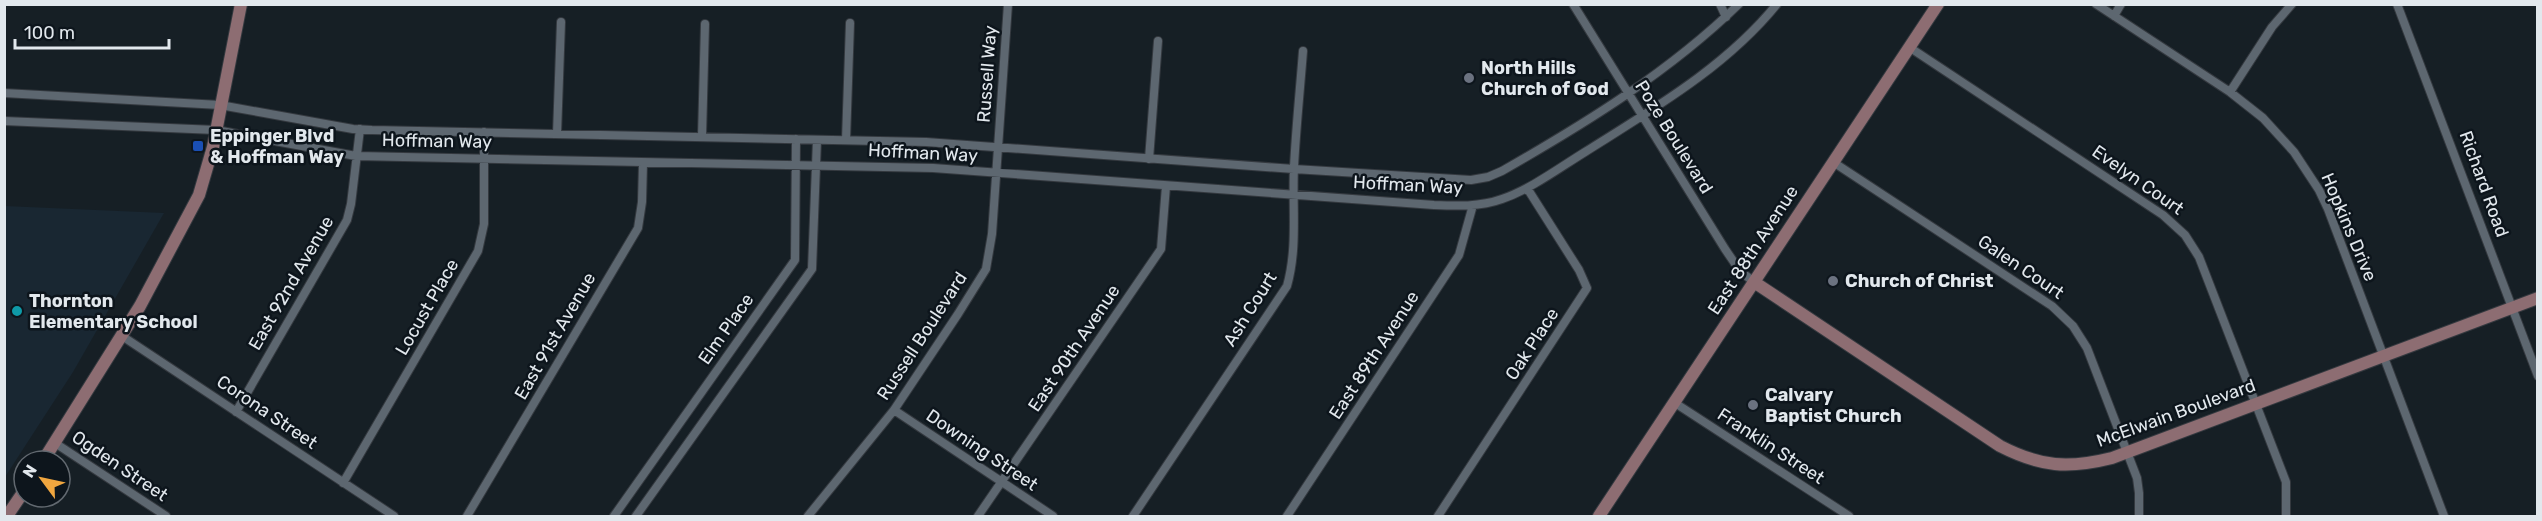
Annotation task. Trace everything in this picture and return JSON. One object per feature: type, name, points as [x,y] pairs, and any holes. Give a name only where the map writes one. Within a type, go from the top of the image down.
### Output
[{"type":"street","points":[[51,449],[122,336],[199,195],[216,130],[241,4]]},
{"type":"street","name":"Russell Way","points":[[998,146],[1008,4]]},
{"type":"street","name":"Poze Boulevard","points":[[1573,4],[1725,249],[1740,271],[1754,282]]},
{"type":"street","points":[[1720,4],[1726,17]]},
{"type":"street","name":"Hoffman Way","points":[[4,93],[220,105],[360,129],[702,136],[998,146],[1444,180],[1488,177],[1515,163],[1628,94],[1681,57],[1739,4]]},
{"type":"street","name":"Hoffman Way","points":[[4,121],[216,130],[356,156],[933,168],[1434,205],[1473,205],[1500,200],[1527,188],[1642,116],[1690,84],[1745,40],[1777,4]]},
{"type":"street","name":"East 88th Avenue","points":[[1602,515],[1938,4]]},
{"type":"street","name":"Hopkins Drive","points":[[2096,4],[2230,92],[2263,118],[2282,136],[2319,190],[2444,516]]},
{"type":"street","points":[[2114,16],[2121,4]]},
{"type":"street","points":[[2230,92],[2272,27],[2292,4]]},
{"type":"street","name":"Richard Road","points":[[2397,4],[2538,376]]},
{"type":"street","points":[[557,134],[561,22]]},
{"type":"street","points":[[846,140],[850,23]]},
{"type":"street","points":[[702,136],[705,24]]},
{"type":"street","points":[[1149,159],[1158,41]]},
{"type":"street","name":"Evelyn Court","points":[[1910,47],[2174,223],[2189,240],[2199,257],[2286,482],[2286,516]]},
{"type":"street","name":"Ash Court","points":[[1133,516],[1287,286],[1291,271],[1296,195],[1294,169],[1303,51]]},
{"type":"street","name":"East 92nd Avenue","points":[[236,412],[348,218],[360,129]]},
{"type":"street","name":"Locust Place","points":[[343,483],[478,251],[484,224],[484,132]]},
{"type":"street","name":"Elm Place","points":[[614,516],[795,260],[796,139]]},
{"type":"street","name":"Elm Place","points":[[636,516],[812,269],[817,140]]},
{"type":"street","name":"Russell Boulevard","points":[[807,516],[894,410],[986,269],[992,234],[998,146]]},
{"type":"street","name":"Galen Court","points":[[1833,162],[2064,316],[2087,348],[2137,478],[2139,516]]},
{"type":"street","name":"East 91st Avenue","points":[[467,516],[638,228],[642,202],[643,163]]},
{"type":"street","name":"East 90th Avenue","points":[[978,516],[1161,249],[1166,186]]},
{"type":"street","name":"Oak Place","points":[[1438,516],[1587,288],[1582,275],[1527,188]]},
{"type":"street","name":"East 89th Avenue","points":[[1287,516],[1459,255],[1473,205]]},
{"type":"street","name":"McElwain Boulevard","points":[[1754,282],[1991,440],[2018,455],[2054,466],[2089,464],[2127,452],[2538,298]]},
{"type":"street","name":"Corona Street","points":[[122,336],[394,516]]},
{"type":"street","name":"Franklin Street","points":[[1675,403],[1849,516]]},
{"type":"street","name":"Downing Street","points":[[894,410],[1053,516]]},
{"type":"street","name":"Ogden Street","points":[[55,443],[166,516]]},
{"type":"shaded area","points":[[5,206],[164,213],[73,372],[23,449],[12,449],[12,466],[5,477]]},
{"type":"place","name":"North Hills Church of God","points":[[1469,78]]},
{"type":"place","name":"Eppinger Blvd & Hoffman Way","points":[[198,146]]},
{"type":"place","name":"Church of Christ","points":[[1833,281]]},
{"type":"place","name":"Thornton Elementary School","points":[[17,311]]},
{"type":"place","name":"Calvary Baptist Church","points":[[1753,405]]}]
